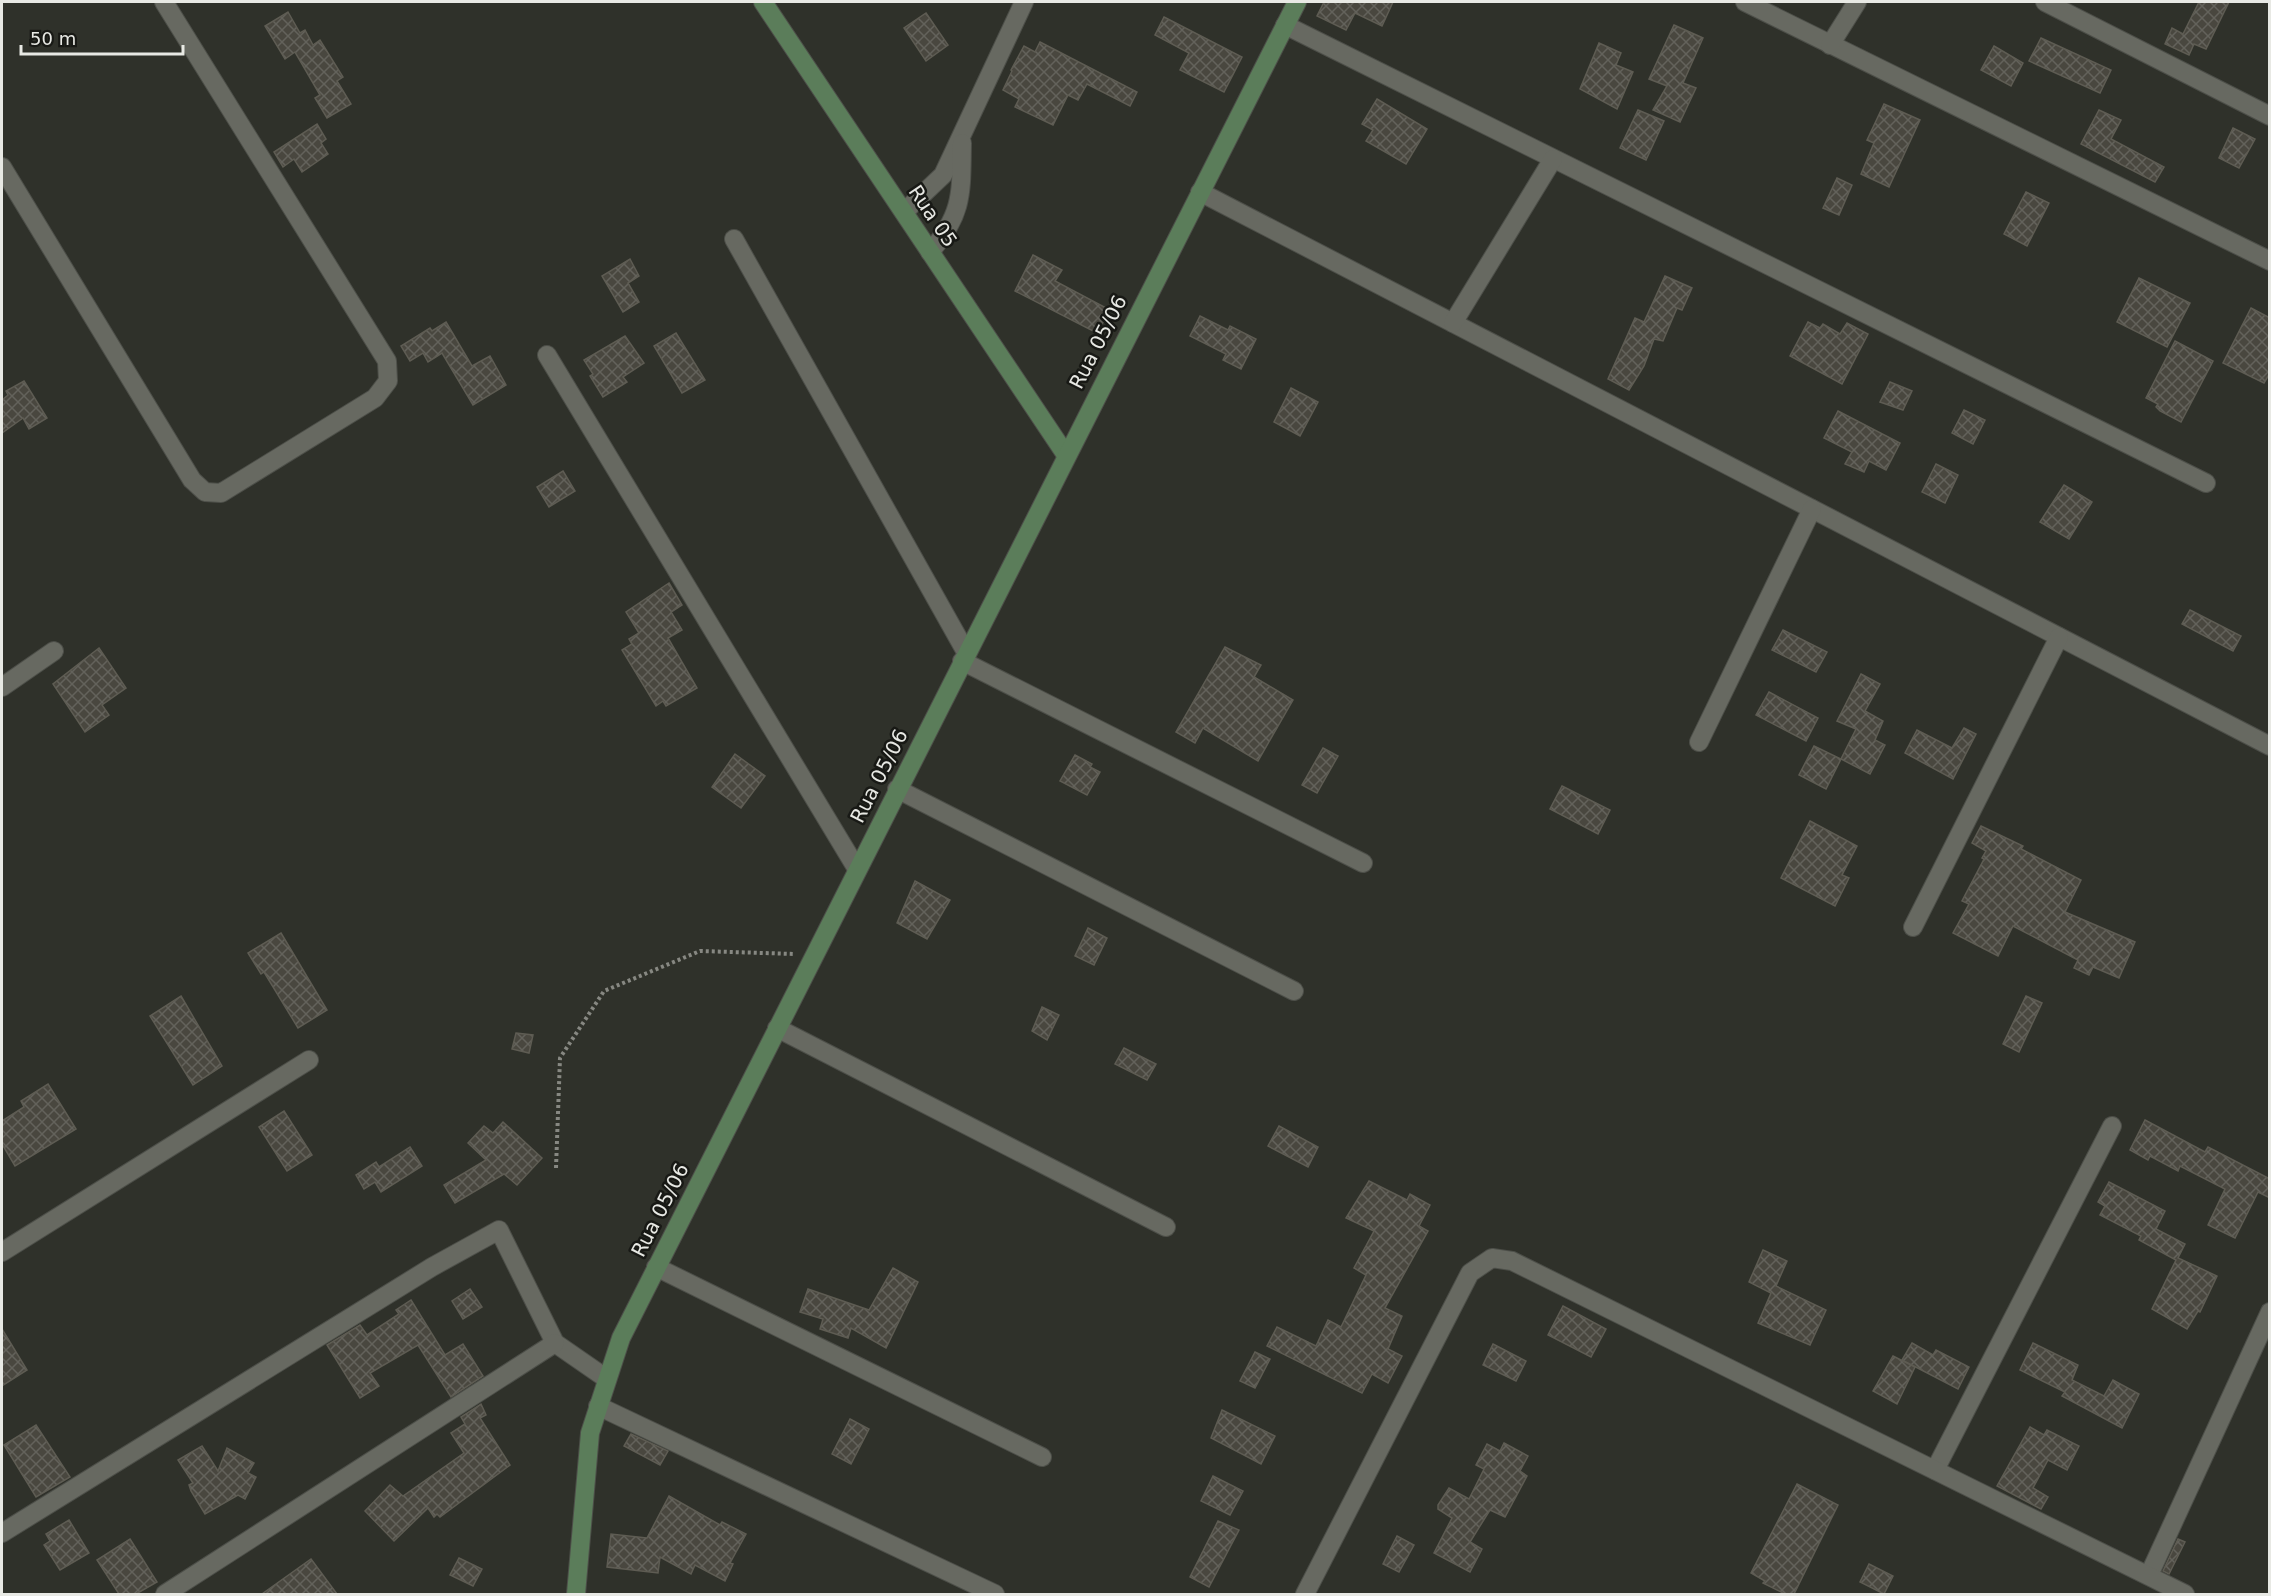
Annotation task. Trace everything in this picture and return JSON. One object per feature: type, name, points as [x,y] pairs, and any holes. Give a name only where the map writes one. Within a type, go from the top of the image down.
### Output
[{"type":"street","points":[[2,167],[192,480],[205,492],[221,493],[375,398],[388,381],[387,361],[164,2]]},
{"type":"street","name":"Rua 05","points":[[764,2],[1065,455]]},
{"type":"street","points":[[904,212],[943,175],[1024,2]]},
{"type":"street","name":"Rua 05/06","points":[[576,1594],[590,1433],[621,1338],[1065,455],[1297,2]]},
{"type":"street","points":[[1745,2],[2270,261]]},
{"type":"street","points":[[1830,45],[1857,2]]},
{"type":"street","points":[[2045,2],[2270,116]]},
{"type":"street","points":[[1285,25],[2206,483]]},
{"type":"street","points":[[930,252],[946,234],[961,199],[962,134]]},
{"type":"street","points":[[1453,323],[1553,159]]},
{"type":"street","points":[[1200,192],[2270,746]]},
{"type":"street","points":[[734,238],[964,657],[1363,863]]},
{"type":"street","points":[[547,356],[857,869]]},
{"type":"street","points":[[1699,742],[1812,509]]},
{"type":"street","points":[[1913,927],[2059,637]]},
{"type":"street","points":[[2,687],[54,651]]},
{"type":"street","points":[[897,789],[1294,991]]},
{"type":"street","points":[[777,1028],[1166,1227]]},
{"type":"street","points":[[2,1252],[309,1060]]},
{"type":"street","points":[[1935,1470],[2112,1126]]},
{"type":"street","points":[[2,1533],[432,1267],[500,1230],[555,1343],[607,1378]]},
{"type":"street","points":[[1305,1594],[1470,1273],[1492,1258],[1512,1261],[2185,1594]]},
{"type":"street","points":[[656,1267],[1042,1457]]},
{"type":"street","points":[[2149,1575],[2270,1311]]},
{"type":"street","points":[[165,1594],[555,1343]]},
{"type":"street","points":[[598,1406],[995,1594]]},
{"type":"path","points":[[556,1168],[560,1058],[604,991],[700,951],[814,954]]},
{"type":"building","points":[[1324,2],[1393,2],[1382,26],[1355,13],[1346,30],[1317,16]]},
{"type":"building","points":[[2199,2],[2229,2],[2206,49],[2194,44],[2189,55],[2165,44],[2172,28],[2183,34]]},
{"type":"building","points":[[288,12],[300,33],[305,30],[313,45],[320,40],[343,77],[337,81],[351,104],[327,118],[315,98],[320,95],[295,52],[285,59],[265,26]]},
{"type":"building","points":[[926,13],[948,45],[926,61],[904,28]]},
{"type":"building","points":[[1164,17],[1242,57],[1224,92],[1180,70],[1189,53],[1155,35]]},
{"type":"building","points":[[1674,25],[1703,38],[1683,83],[1696,88],[1680,122],[1653,110],[1667,86],[1649,79]]},
{"type":"building","points":[[2041,38],[2111,70],[2100,93],[2029,61]]},
{"type":"building","points":[[1040,42],[1137,92],[1130,106],[1087,84],[1078,100],[1068,95],[1053,125],[1015,107],[1019,99],[1003,90],[1024,46],[1035,52]]},
{"type":"building","points":[[1599,43],[1621,53],[1616,65],[1633,72],[1617,109],[1580,89]]},
{"type":"building","points":[[1994,46],[2023,63],[2011,86],[1981,70]]},
{"type":"building","points":[[1377,99],[1427,129],[1406,164],[1366,141],[1373,130],[1362,124]]},
{"type":"building","points":[[1884,104],[1920,120],[1889,187],[1861,174],[1874,143],[1867,140]]},
{"type":"building","points":[[1638,110],[1664,121],[1646,160],[1620,148]]},
{"type":"building","points":[[2099,110],[2121,120],[2111,139],[2164,167],[2155,182],[2081,144]]},
{"type":"building","points":[[317,124],[326,139],[321,143],[328,154],[302,172],[294,159],[283,167],[274,152]]},
{"type":"building","points":[[2233,128],[2255,139],[2239,168],[2219,158]]},
{"type":"building","points":[[1837,178],[1852,185],[1839,215],[1823,208]]},
{"type":"building","points":[[2026,192],[2049,203],[2027,246],[2004,234]]},
{"type":"building","points":[[1033,255],[1062,270],[1055,281],[1110,310],[1097,333],[1015,291]]},
{"type":"building","points":[[630,259],[639,276],[628,283],[639,302],[623,312],[602,276]]},
{"type":"building","points":[[1665,276],[1692,288],[1682,310],[1677,308],[1663,341],[1654,339],[1644,366],[1629,390],[1608,379],[1635,318],[1644,322]]},
{"type":"building","points":[[2139,278],[2190,303],[2167,347],[2117,322]]},
{"type":"building","points":[[2251,308],[2270,318],[2270,373],[2264,383],[2223,363]]},
{"type":"building","points":[[1200,316],[1228,330],[1230,326],[1256,339],[1241,369],[1223,360],[1226,354],[1190,336]]},
{"type":"building","points":[[446,322],[472,366],[490,356],[506,385],[473,405],[442,353],[428,362],[423,353],[410,361],[401,346],[430,328],[432,331]]},
{"type":"building","points":[[1808,322],[1820,328],[1823,324],[1840,334],[1847,323],[1868,334],[1842,384],[1790,356]]},
{"type":"building","points":[[676,333],[705,380],[682,393],[654,346]]},
{"type":"building","points":[[625,336],[644,363],[623,377],[627,382],[603,397],[590,376],[593,374],[584,360]]},
{"type":"building","points":[[2175,341],[2213,361],[2181,422],[2160,411],[2156,407],[2158,404],[2146,398]]},
{"type":"building","points":[[24,381],[47,418],[29,429],[23,418],[2,433],[2,400],[8,395],[6,391]]},
{"type":"building","points":[[1890,382],[1912,391],[1903,410],[1880,402]]},
{"type":"building","points":[[1291,388],[1318,402],[1300,436],[1274,422]]},
{"type":"building","points":[[1964,410],[1985,420],[1973,444],[1952,433]]},
{"type":"building","points":[[1838,411],[1900,443],[1886,470],[1869,461],[1864,472],[1845,464],[1852,452],[1824,438]]},
{"type":"building","points":[[1936,464],[1958,475],[1945,503],[1922,492]]},
{"type":"building","points":[[563,471],[575,491],[549,507],[537,487]]},
{"type":"building","points":[[2064,485],[2092,502],[2069,539],[2040,522]]},
{"type":"building","points":[[669,583],[682,605],[671,612],[682,630],[668,638],[697,688],[666,706],[663,701],[656,706],[622,650],[632,644],[629,639],[639,633],[626,612]]},
{"type":"building","points":[[2190,610],[2241,636],[2233,651],[2182,624]]},
{"type":"building","points":[[1783,630],[1827,652],[1816,672],[1772,650]]},
{"type":"building","points":[[1225,647],[1261,665],[1254,677],[1293,700],[1258,761],[1203,728],[1195,743],[1176,732]]},
{"type":"building","points":[[99,648],[126,688],[102,705],[109,715],[85,732],[53,684]]},
{"type":"building","points":[[1861,674],[1880,684],[1865,711],[1883,721],[1875,740],[1885,745],[1870,774],[1841,759],[1856,729],[1837,721]]},
{"type":"building","points":[[1769,692],[1818,718],[1806,741],[1756,715]]},
{"type":"building","points":[[1964,728],[1976,734],[1953,779],[1905,753],[1917,730],[1952,748]]},
{"type":"building","points":[[1814,746],[1841,759],[1826,789],[1799,775]]},
{"type":"building","points":[[1323,748],[1338,756],[1317,793],[1302,785]]},
{"type":"building","points":[[735,754],[765,776],[741,808],[712,787]]},
{"type":"building","points":[[1075,755],[1092,764],[1090,767],[1100,772],[1087,795],[1060,781]]},
{"type":"building","points":[[1562,786],[1610,810],[1598,834],[1550,809]]},
{"type":"building","points":[[1810,821],[1857,846],[1842,875],[1849,878],[1835,906],[1781,878]]},
{"type":"building","points":[[1981,826],[2023,846],[2021,849],[2081,880],[2065,912],[2135,942],[2119,978],[2093,967],[2089,975],[2074,968],[2078,960],[2013,926],[1998,956],[1953,933],[1969,904],[1962,901],[1984,859],[1982,858],[1986,851],[1972,843]]},
{"type":"building","points":[[915,881],[950,900],[927,939],[897,923]]},
{"type":"building","points":[[1088,928],[1107,938],[1094,965],[1075,956]]},
{"type":"building","points":[[281,933],[327,1010],[298,1028],[264,972],[261,974],[248,953]]},
{"type":"building","points":[[181,996],[222,1066],[193,1085],[150,1016]]},
{"type":"building","points":[[2026,996],[2042,1003],[2019,1052],[2003,1044]]},
{"type":"building","points":[[1042,1007],[1059,1015],[1047,1040],[1032,1031]]},
{"type":"building","points":[[516,1033],[533,1035],[529,1053],[512,1049]]},
{"type":"building","points":[[1124,1048],[1156,1064],[1147,1080],[1115,1064]]},
{"type":"building","points":[[48,1084],[76,1129],[15,1166],[2,1144],[2,1121],[24,1107],[21,1101]]},
{"type":"building","points":[[284,1111],[312,1155],[287,1171],[259,1127]]},
{"type":"building","points":[[2145,1120],[2205,1152],[2208,1147],[2270,1179],[2270,1198],[2258,1192],[2235,1238],[2208,1225],[2225,1189],[2180,1166],[2178,1171],[2150,1156],[2148,1160],[2130,1150]]},
{"type":"building","points":[[503,1122],[542,1158],[517,1185],[504,1174],[455,1203],[444,1185],[486,1160],[468,1143],[484,1126],[493,1133]]},
{"type":"building","points":[[1279,1126],[1318,1147],[1308,1167],[1268,1146]]},
{"type":"building","points":[[410,1147],[422,1166],[381,1192],[375,1182],[364,1189],[356,1175],[376,1162],[379,1167]]},
{"type":"building","points":[[1369,1181],[1407,1200],[1410,1194],[1430,1205],[1419,1226],[1428,1231],[1385,1308],[1402,1316],[1388,1349],[1402,1356],[1388,1383],[1372,1374],[1362,1393],[1267,1346],[1277,1327],[1316,1346],[1328,1320],[1341,1327],[1366,1275],[1354,1268],[1374,1231],[1346,1218]]},
{"type":"building","points":[[2109,1182],[2165,1211],[2156,1229],[2185,1244],[2178,1258],[2217,1276],[2200,1312],[2198,1311],[2187,1329],[2152,1309],[2176,1260],[2139,1240],[2141,1236],[2100,1215],[2105,1206],[2098,1202]]},
{"type":"building","points":[[1763,1250],[1787,1261],[1776,1286],[1826,1310],[1810,1345],[1758,1323],[1771,1293],[1749,1282]]},
{"type":"building","points":[[893,1268],[918,1282],[886,1348],[851,1328],[848,1338],[820,1329],[823,1319],[800,1312],[808,1289],[869,1310]]},
{"type":"building","points":[[470,1289],[482,1307],[463,1319],[452,1301]]},
{"type":"building","points":[[411,1300],[445,1355],[463,1344],[483,1376],[451,1397],[418,1345],[370,1373],[379,1386],[360,1398],[327,1345],[360,1325],[367,1335],[399,1314],[396,1310]]},
{"type":"building","points":[[1563,1306],[1606,1329],[1591,1357],[1548,1335]]},
{"type":"building","points":[[2,1329],[27,1370],[2,1386]]},
{"type":"building","points":[[1912,1343],[1933,1355],[1936,1350],[1969,1367],[1958,1389],[1902,1360]]},
{"type":"building","points":[[2033,1343],[2078,1365],[2072,1380],[2104,1396],[2113,1380],[2139,1394],[2122,1428],[2062,1396],[2065,1392],[2020,1370]]},
{"type":"building","points":[[1493,1344],[1526,1361],[1516,1381],[1483,1365]]},
{"type":"building","points":[[1255,1352],[1270,1359],[1255,1388],[1240,1381]]},
{"type":"building","points":[[1893,1356],[1915,1367],[1897,1404],[1873,1391]]},
{"type":"building","points":[[481,1404],[486,1415],[480,1418],[510,1465],[440,1517],[437,1514],[434,1517],[428,1508],[394,1541],[365,1511],[390,1485],[403,1496],[464,1453],[451,1433],[465,1424],[461,1417]]},
{"type":"building","points":[[1222,1410],[1275,1436],[1261,1464],[1211,1438]]},
{"type":"building","points":[[850,1419],[869,1429],[851,1464],[832,1454]]},
{"type":"building","points":[[36,1425],[70,1477],[36,1497],[4,1445]]},
{"type":"building","points":[[2030,1427],[2044,1435],[2047,1430],[2079,1446],[2067,1470],[2048,1460],[2033,1488],[2048,1497],[2041,1509],[1997,1486]]},
{"type":"building","points":[[631,1434],[668,1451],[660,1465],[624,1446]]},
{"type":"building","points":[[1504,1443],[1528,1456],[1520,1471],[1527,1476],[1505,1517],[1490,1510],[1470,1542],[1482,1549],[1470,1572],[1434,1553],[1452,1518],[1438,1509],[1438,1505],[1449,1488],[1469,1499],[1484,1469],[1476,1465],[1487,1444],[1500,1451]]},
{"type":"building","points":[[202,1446],[218,1471],[227,1448],[254,1463],[248,1473],[256,1477],[245,1499],[238,1495],[205,1514],[191,1491],[189,1485],[193,1483],[178,1460]]},
{"type":"building","points":[[1213,1476],[1243,1491],[1230,1515],[1201,1501]]},
{"type":"building","points":[[1797,1484],[1838,1505],[1794,1594],[1785,1594],[1763,1583],[1765,1581],[1751,1573]]},
{"type":"building","points":[[669,1496],[720,1525],[722,1522],[746,1534],[730,1563],[733,1564],[725,1581],[695,1565],[691,1574],[660,1557],[658,1573],[607,1567],[611,1534],[647,1538]]},
{"type":"building","points":[[69,1520],[89,1553],[60,1570],[44,1545],[50,1541],[46,1534]]},
{"type":"building","points":[[1218,1521],[1239,1530],[1209,1587],[1190,1577]]},
{"type":"building","points":[[1397,1536],[1414,1545],[1399,1572],[1383,1564]]},
{"type":"building","points":[[130,1539],[157,1582],[136,1594],[119,1594],[97,1560]]},
{"type":"building","points":[[2178,1539],[2185,1542],[2169,1574],[2163,1571]]},
{"type":"building","points":[[459,1558],[482,1569],[473,1586],[450,1575]]},
{"type":"building","points":[[311,1559],[337,1594],[262,1594]]},
{"type":"building","points":[[1869,1564],[1893,1576],[1884,1594],[1860,1582]]}]
